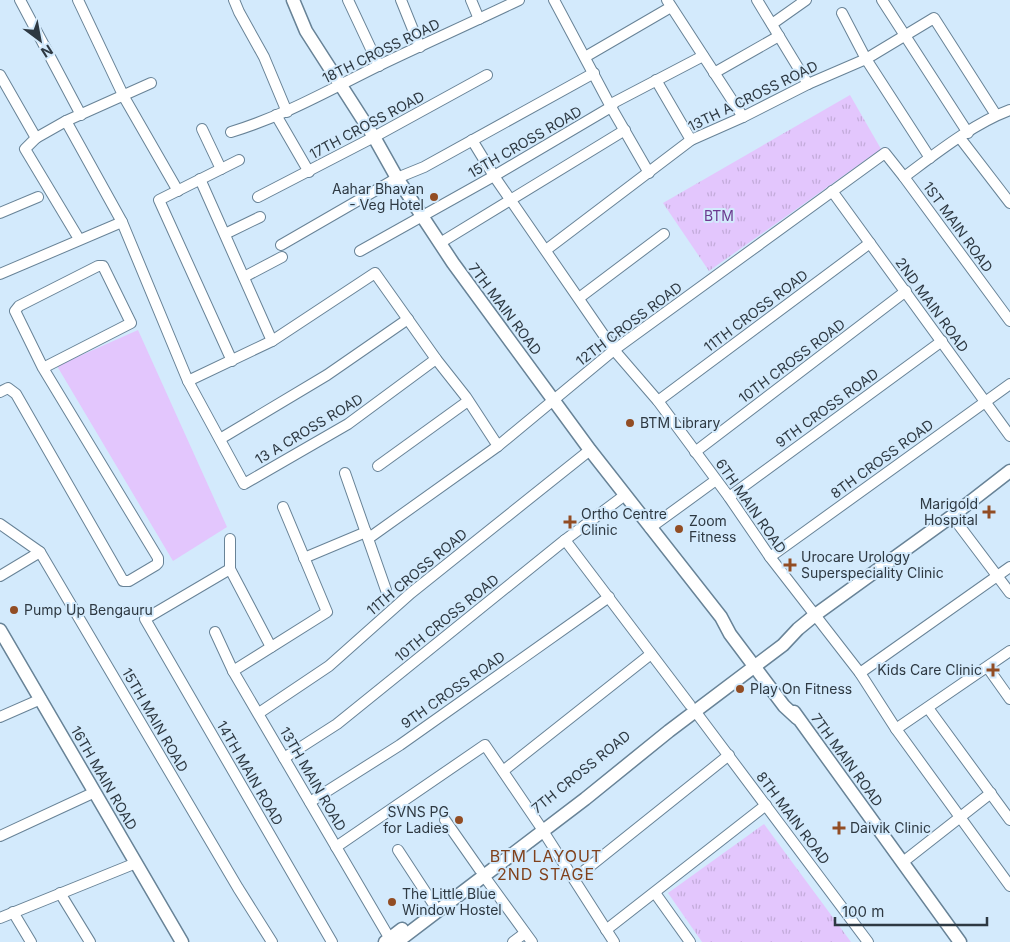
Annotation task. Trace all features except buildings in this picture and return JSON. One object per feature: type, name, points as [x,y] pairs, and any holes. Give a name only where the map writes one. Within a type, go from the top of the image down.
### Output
[{"type":"street","points":[[20,0],[81,114]]},
{"type":"street","points":[[78,0],[124,97],[178,191]]},
{"type":"street","points":[[234,0],[264,57],[287,112]]},
{"type":"street","name":"7TH MAIN ROAD","points":[[293,0],[306,31],[374,137],[397,178],[453,263],[625,496],[721,617],[736,631],[755,662],[788,702],[797,718],[960,942]]},
{"type":"street","points":[[348,0],[379,66]]},
{"type":"street","points":[[401,0],[420,46]]},
{"type":"street","points":[[471,0],[479,19]]},
{"type":"street","name":"18TH CROSS ROAD","points":[[230,132],[287,112],[420,46],[519,0]]},
{"type":"street","points":[[554,0],[611,107],[650,173]]},
{"type":"street","points":[[757,0],[808,84]]},
{"type":"street","points":[[772,24],[806,0]]},
{"type":"street","points":[[882,0],[964,135],[1010,203]]},
{"type":"street","points":[[585,57],[669,4],[743,117]]},
{"type":"street","points":[[842,12],[866,59],[930,158]]},
{"type":"street","name":"13TH A CROSS ROAD","points":[[546,250],[650,173],[691,140],[743,117],[808,84],[866,59],[934,18],[996,115]]},
{"type":"street","points":[[714,73],[779,36]]},
{"type":"street","name":"15TH CROSS ROAD","points":[[360,252],[494,176],[611,107],[615,102],[703,56]]},
{"type":"street","points":[[281,245],[397,178],[424,167],[594,73]]},
{"type":"street","points":[[0,75],[36,138]]},
{"type":"street","name":"17TH CROSS ROAD","points":[[258,197],[309,172],[487,75]]},
{"type":"street","points":[[656,80],[691,140]]},
{"type":"street","points":[[79,239],[25,149],[36,138],[66,121],[152,83]]},
{"type":"street","name":"1ST MAIN ROAD","points":[[1010,110],[996,115],[964,135],[904,177],[1010,321]]},
{"type":"street","points":[[276,115],[309,172]]},
{"type":"street","points":[[66,121],[122,222],[188,381],[220,439],[327,376],[408,319]]},
{"type":"street","points":[[202,129],[221,169]]},
{"type":"street","points":[[440,243],[624,130]]},
{"type":"street","name":"6TH MAIN ROAD","points":[[472,140],[494,176],[614,350],[658,401],[729,497],[770,557],[860,673],[896,729],[1010,886]]},
{"type":"street","name":"12TH CROSS ROAD","points":[[304,558],[367,535],[498,446],[614,350],[884,153],[904,177]]},
{"type":"street","points":[[232,361],[159,200],[239,160]]},
{"type":"street","points":[[200,180],[272,341]]},
{"type":"street","name":"2ND MAIN ROAD","points":[[832,191],[1010,436]]},
{"type":"street","points":[[0,213],[38,197]]},
{"type":"street","points":[[225,234],[260,217]]},
{"type":"street","points":[[0,274],[122,222]]},
{"type":"street","points":[[579,298],[664,234]]},
{"type":"street","name":"11TH CROSS ROAD","points":[[658,401],[870,243]]},
{"type":"street","points":[[244,277],[282,258]]},
{"type":"street","points":[[0,392],[8,388],[16,394],[123,581],[128,581],[156,565],[158,558],[43,368],[16,314],[16,308],[98,266],[103,266],[131,323],[43,368]]},
{"type":"street","points":[[188,381],[272,341],[375,273],[468,401],[498,446]]},
{"type":"street","name":"10TH CROSS ROAD","points":[[695,452],[906,292]]},
{"type":"street","name":"9TH CROSS ROAD","points":[[729,497],[942,341]]},
{"type":"street","name":"13 A CROSS ROAD","points":[[220,439],[244,484],[348,424],[436,359]]},
{"type":"street","name":"8TH CROSS ROAD","points":[[770,557],[1010,384]]},
{"type":"street","points":[[378,466],[468,401]]},
{"type":"street","name":"11TH CROSS ROAD","points":[[259,713],[329,666],[411,593],[590,450]]},
{"type":"street","name":"7TH CROSS ROAD","points":[[391,941],[541,828],[693,708],[755,662],[779,639],[798,629],[814,615],[952,516],[1010,471]]},
{"type":"street","points":[[345,473],[386,590]]},
{"type":"street","points":[[650,528],[716,480]]},
{"type":"street","name":"10TH CROSS ROAD","points":[[284,758],[337,724],[565,540],[625,496]]},
{"type":"street","points":[[233,671],[327,612],[283,507]]},
{"type":"street","points":[[952,516],[1010,594]]},
{"type":"street","name":"15TH MAIN ROAD","points":[[0,524],[40,552],[238,888],[272,942]]},
{"type":"street","points":[[230,539],[230,569],[271,647]]},
{"type":"street","name":"8TH MAIN ROAD","points":[[565,540],[729,755],[868,942]]},
{"type":"street","points":[[0,576],[40,552]]},
{"type":"street","points":[[860,673],[1010,567]]},
{"type":"street","name":"14TH MAIN ROAD","points":[[230,569],[145,619],[332,942]]},
{"type":"street","name":"9TH CROSS ROAD","points":[[310,802],[400,744],[609,597]]},
{"type":"street","name":"16TH MAIN ROAD","points":[[0,630],[182,942]]},
{"type":"street","name":"13TH MAIN ROAD","points":[[215,632],[233,671],[391,941]]},
{"type":"street","points":[[896,729],[1010,652]]},
{"type":"street","points":[[503,771],[652,654]]},
{"type":"street","points":[[988,668],[1010,699]]},
{"type":"street","points":[[0,717],[41,700]]},
{"type":"street","points":[[928,708],[1010,820]]},
{"type":"street","points":[[336,847],[485,746],[541,828],[614,942]]},
{"type":"street","points":[[574,879],[729,755]]},
{"type":"street","points":[[0,836],[95,792]]},
{"type":"street","points":[[903,862],[991,793]]},
{"type":"street","points":[[606,930],[766,805]]},
{"type":"street","points":[[445,820],[532,942]]},
{"type":"street","points":[[398,850],[434,905]]},
{"type":"street","points":[[0,918],[136,863]]},
{"type":"street","name":"7TH CROSS ROAD","points":[[391,941],[434,905],[482,873]]},
{"type":"street","points":[[60,893],[90,942]]},
{"type":"street","points":[[655,893],[690,942]]},
{"type":"street","points":[[14,912],[31,942]]},
{"type":"street","points":[[513,942],[526,933]]},
{"type":"green space","name":"BTM","points":[[850,95],[881,149],[709,271],[663,203]]},
{"type":"green space","points":[[138,330],[227,527],[173,561],[57,366]]},
{"type":"green space","points":[[764,824],[851,942],[702,942],[668,893]]},
{"type":"place","name":"Aahar Bhavan - Veg Hotel","points":[[434,197]]},
{"type":"place","name":"BTM Library","points":[[630,423]]},
{"type":"place","name":"Marigold Hospital","points":[[989,512]]},
{"type":"place","name":"Ortho Centre Clinic","points":[[570,522]]},
{"type":"place","name":"Zoom Fitness","points":[[679,529]]},
{"type":"place","name":"Urocare Urology Superspeciality Clinic","points":[[790,565]]},
{"type":"place","name":"Pump Up Bengauru","points":[[14,610]]},
{"type":"place","name":"Kids Care Clinic","points":[[993,670]]},
{"type":"place","name":"Play On Fitness","points":[[740,689]]},
{"type":"place","name":"SVNS PG for Ladies","points":[[459,820]]},
{"type":"place","name":"Daivik Clinic","points":[[839,828]]},
{"type":"place","name":"The Little Blue Window Hostel","points":[[392,902]]},
{"type":"district","name":"BTM LAYOUT 2ND STAGE","points":[[546,865]]}]
